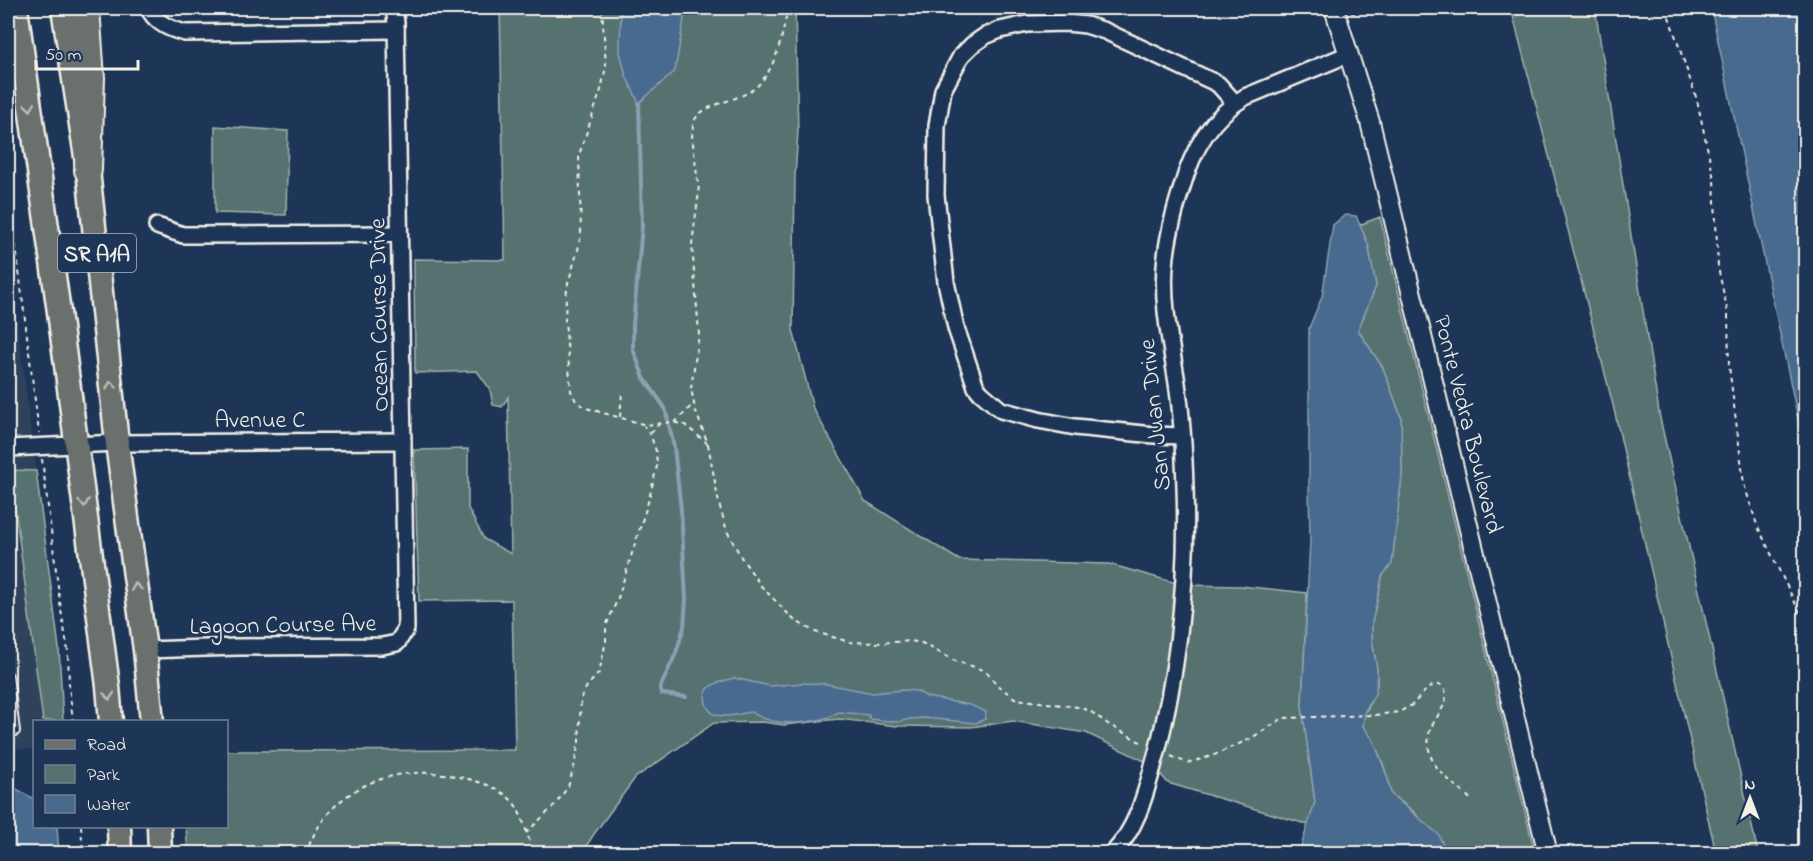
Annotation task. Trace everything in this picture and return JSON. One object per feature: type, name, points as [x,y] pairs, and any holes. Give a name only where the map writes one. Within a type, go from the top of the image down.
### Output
[{"type":"highway","points":[[86,8],[91,78],[88,170]]},
{"type":"main road","name":"SR A1A","points":[[16,8],[13,35],[76,445],[111,720]]},
{"type":"main road","name":"SR A1A","points":[[63,8],[88,170],[117,443],[145,650],[152,720]]},
{"type":"main road","points":[[119,828],[120,854]]},
{"type":"main road","points":[[159,828],[160,854]]},
{"type":"street","name":"Ocean Course Drive","points":[[394,8],[406,621]]},
{"type":"street","points":[[150,11],[161,24],[171,30],[185,33],[396,30]]},
{"type":"street","name":"Ponte Vedra Boulevard","points":[[1335,11],[1370,122],[1548,854]]},
{"type":"street","points":[[1182,436],[1086,428],[1038,420],[1001,410],[976,387],[953,318],[946,282],[936,195],[938,126],[943,90],[961,56],[985,36],[1027,24],[1067,23],[1105,31],[1218,84],[1235,103]]},
{"type":"street","name":"San Juan Drive","points":[[1112,854],[1125,839],[1135,821],[1157,751],[1173,674],[1179,630],[1185,544],[1185,488],[1182,436],[1165,299],[1167,246],[1177,202],[1195,150],[1216,119],[1245,97],[1349,54]]},
{"type":"street","points":[[157,226],[183,235],[399,234]]},
{"type":"street","name":"Avenue C","points":[[8,448],[117,443],[403,441]]},
{"type":"street","name":"Lagoon Course Ave","points":[[145,650],[382,646],[397,643],[406,629],[406,621]]},
{"type":"lane","points":[[8,676],[15,731]]},
{"type":"path","points":[[602,8],[606,66],[601,90],[579,155],[581,233],[568,283],[565,320],[571,391],[576,401],[586,408],[642,424],[673,422],[680,419],[694,403]]},
{"type":"path","points":[[788,8],[774,60],[761,82],[741,97],[702,113],[696,118],[692,136],[699,191],[692,244],[699,334],[691,388],[708,444],[719,504],[727,531],[741,557],[761,585],[794,621],[815,632],[850,642],[910,641],[922,643],[955,661],[988,673],[997,685],[1016,699],[1078,707],[1090,711],[1108,724],[1157,751],[1187,763],[1250,740],[1283,718],[1393,713],[1412,705],[1428,688],[1441,685],[1446,693],[1443,707],[1433,722],[1429,736],[1431,756],[1440,772],[1472,801]]},
{"type":"path","points":[[1335,11],[1390,8]]},
{"type":"path","points":[[1666,8],[1697,100],[1714,179],[1718,267],[1728,314],[1729,366],[1744,484],[1757,525],[1806,626]]},
{"type":"path","points":[[620,417],[622,393]]},
{"type":"path","points":[[673,422],[685,425],[708,444]]},
{"type":"path","points":[[526,833],[554,806],[568,787],[574,767],[579,742],[581,698],[587,686],[599,673],[606,641],[606,626],[618,598],[657,466],[658,459],[650,434],[642,424]]},
{"type":"path","points":[[650,434],[659,424]]},
{"type":"path","points":[[306,854],[321,820],[354,791],[373,782],[405,773],[428,772],[454,775],[495,788],[514,802],[534,854]]},
{"type":"path","points":[[81,828],[83,854]]},
{"type":"shaded area","points":[[8,248],[36,471],[10,471],[43,720],[33,720],[33,749],[8,748]]},
{"type":"green space","points":[[500,8],[795,8],[798,131],[795,177],[793,330],[813,408],[865,501],[959,560],[1109,564],[1183,585],[1241,586],[1307,593],[1302,706],[1315,802],[1309,825],[1168,783],[1153,765],[1086,733],[1013,721],[971,727],[897,726],[839,719],[784,725],[762,722],[714,723],[635,778],[582,853],[188,853],[186,828],[228,828],[228,751],[515,750],[512,600],[419,601],[414,450],[468,449],[468,508],[484,539],[511,554],[508,397],[502,407],[493,405],[490,389],[477,371],[415,373],[414,259],[505,260]]},
{"type":"green space","points":[[1511,8],[1595,8],[1660,418],[1758,853],[1716,853],[1613,405]]},
{"type":"green space","points":[[215,126],[288,131],[286,215],[215,213]]},
{"type":"green space","points":[[1380,217],[1535,853],[1444,853],[1443,845],[1413,811],[1391,794],[1381,759],[1363,727],[1365,711],[1368,709],[1377,685],[1372,622],[1382,576],[1392,563],[1402,475],[1401,417],[1383,368],[1358,330],[1376,286],[1368,244],[1359,225]]},
{"type":"green space","points":[[10,470],[36,471],[59,648],[63,720],[43,720]]},
{"type":"water","points":[[621,8],[689,8],[684,18],[675,71],[639,103],[626,76],[620,52]]},
{"type":"water","points":[[1711,8],[1805,8],[1805,452]]},
{"type":"water","points":[[1345,215],[1356,216],[1368,244],[1376,286],[1358,330],[1383,368],[1401,417],[1402,475],[1392,564],[1382,576],[1372,622],[1372,640],[1377,669],[1376,692],[1365,711],[1363,726],[1374,741],[1391,794],[1439,835],[1444,853],[1299,853],[1315,802],[1302,706],[1310,540],[1309,328],[1322,297],[1333,225]]},
{"type":"water","points":[[734,678],[770,686],[802,683],[826,684],[873,693],[917,691],[927,697],[970,705],[986,712],[985,719],[976,723],[924,718],[898,722],[869,719],[869,715],[839,712],[819,720],[795,723],[771,721],[752,712],[728,716],[714,714],[706,704],[706,692],[713,685]]},
{"type":"water","points":[[8,788],[15,788],[33,798],[33,828],[57,828],[59,853],[8,853]]},
{"type":"waterway","points":[[639,103],[642,226],[633,349],[644,378],[665,408],[674,447],[681,510],[686,599],[684,627],[676,653],[660,688],[662,694],[686,697]]}]
